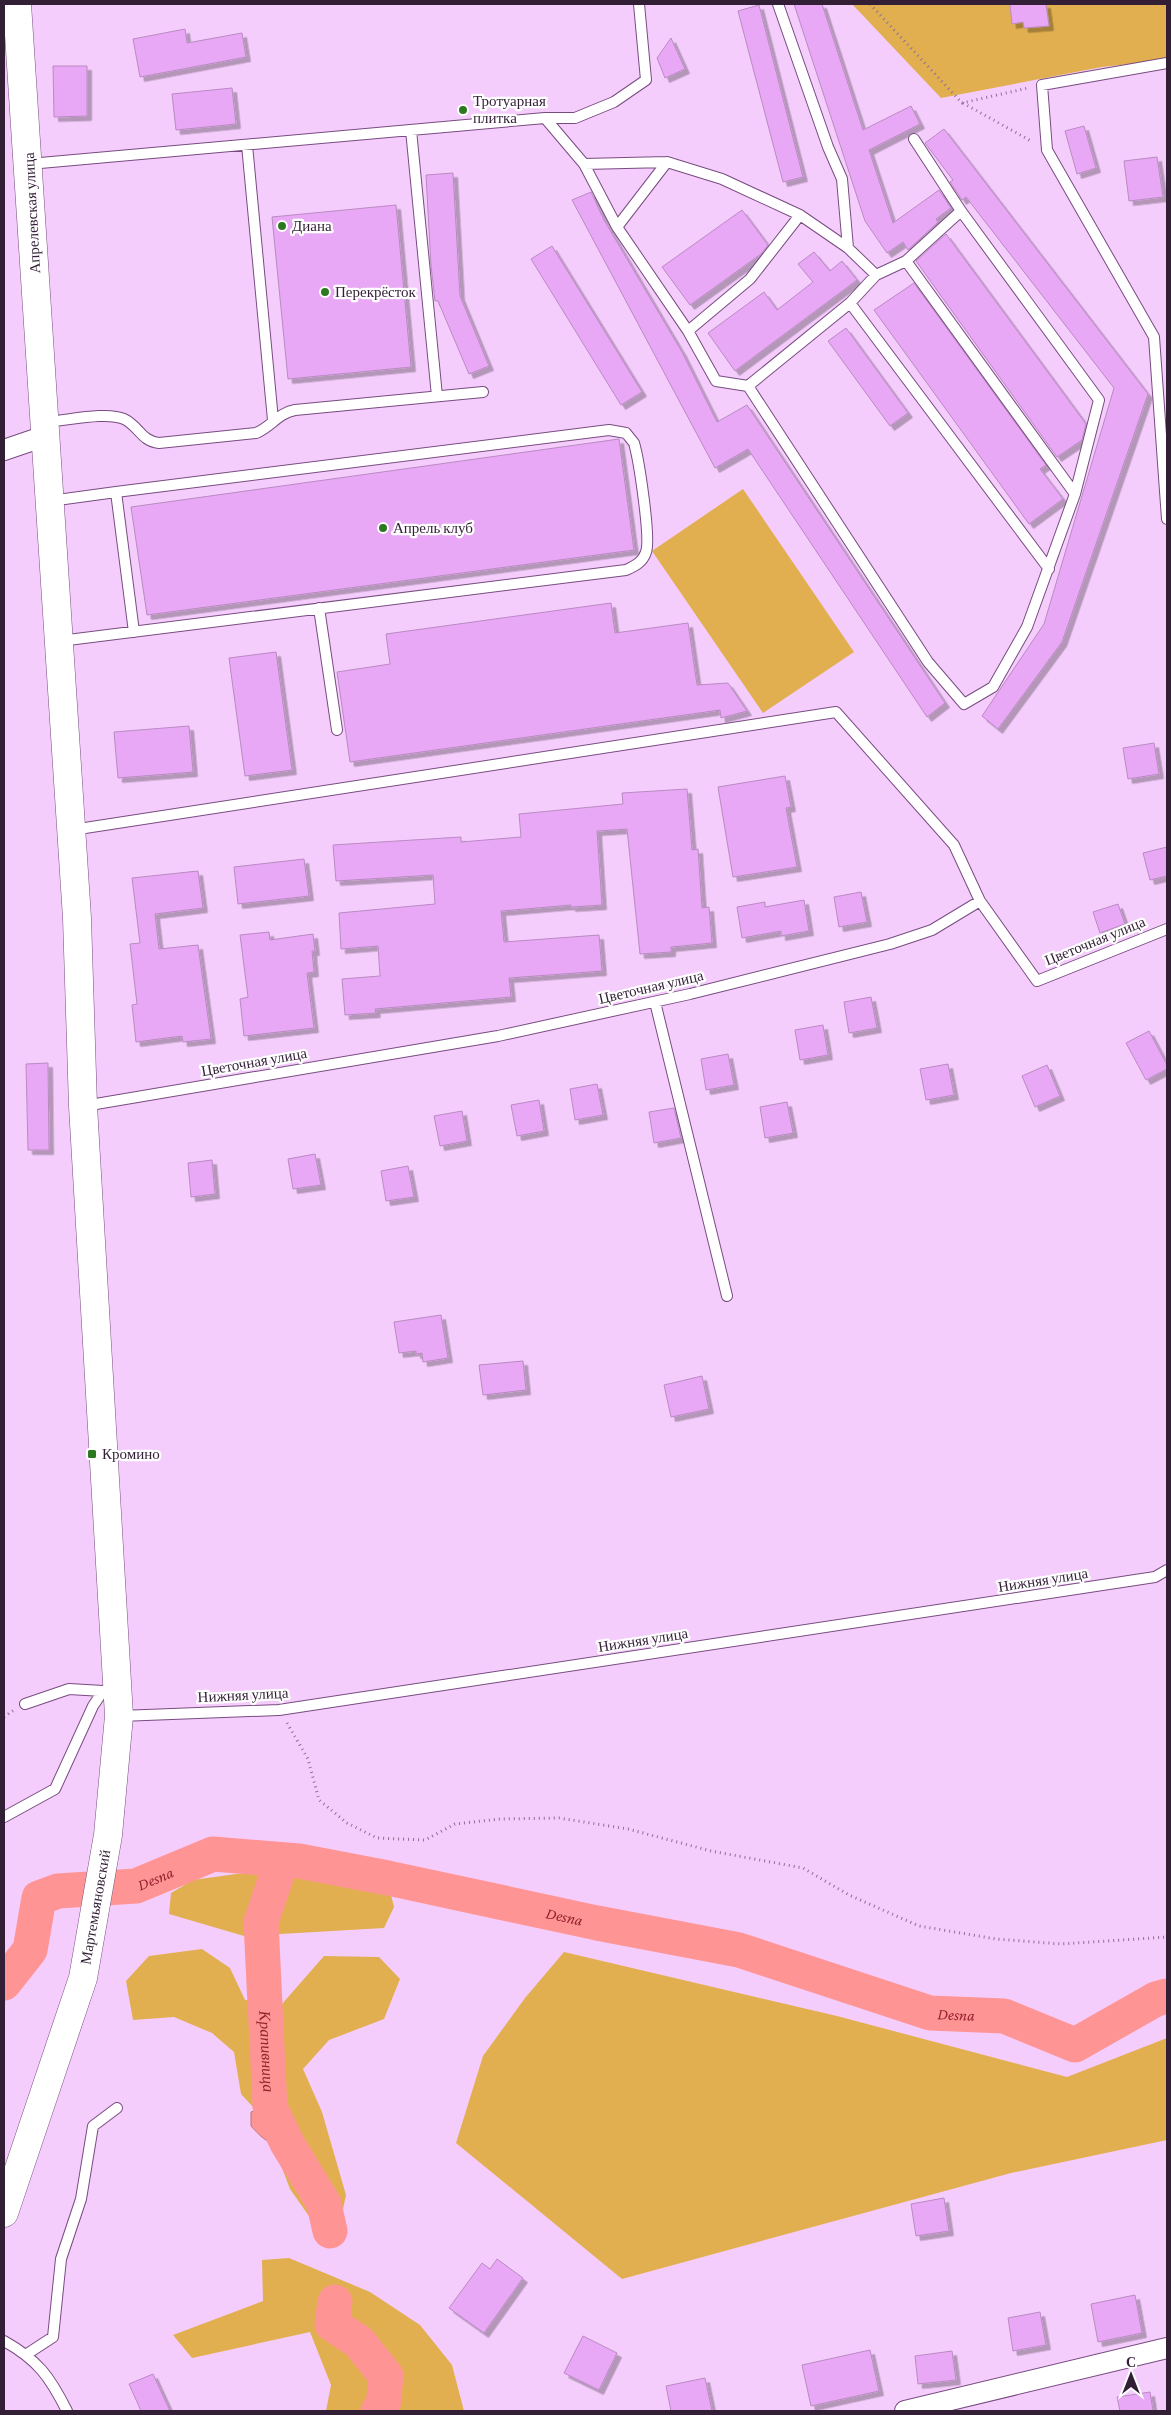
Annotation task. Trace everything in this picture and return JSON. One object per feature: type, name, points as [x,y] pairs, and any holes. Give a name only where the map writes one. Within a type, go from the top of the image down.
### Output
[{"type":"street","name":"Апрелевская улица","points":[[17,4],[77,918],[83,1106]]},
{"type":"street","points":[[4,450],[45,429]]},
{"type":"street","name":"Мартемьяновский","points":[[4,2214],[83,1978],[108,1835],[119,1716],[110,1689],[83,1106]]},
{"type":"street","points":[[905,2411],[1167,2348]]},
{"type":"lane","points":[[29,164],[545,118],[575,118],[614,102],[646,80],[639,4]]},
{"type":"lane","points":[[778,4],[828,148],[842,179],[848,248]]},
{"type":"lane","points":[[1167,63],[1042,85],[1047,150],[1154,337],[1167,518]]},
{"type":"lane","points":[[545,118],[584,164],[617,227],[688,331],[716,381],[748,386],[928,662],[964,704],[993,687],[1027,627],[1075,494],[1099,400],[960,211],[914,139]]},
{"type":"lane","points":[[411,130],[437,396]]},
{"type":"lane","points":[[247,145],[273,420]]},
{"type":"lane","points":[[584,164],[667,162],[722,179],[800,216],[848,248],[876,275]]},
{"type":"lane","points":[[617,227],[667,162]]},
{"type":"lane","points":[[748,386],[850,303],[876,275],[906,261],[960,211]]},
{"type":"lane","points":[[688,331],[750,278],[800,216]]},
{"type":"lane","points":[[906,261],[1075,494]]},
{"type":"lane","points":[[850,303],[1049,569]]},
{"type":"lane","points":[[45,429],[117,417],[130,423],[145,439],[159,443],[256,433],[267,428],[273,420],[283,413],[295,410],[483,392]]},
{"type":"lane","points":[[50,501],[619,430],[626,433],[634,443],[648,541],[643,558],[634,567],[59,641]]},
{"type":"lane","points":[[116,492],[134,632]]},
{"type":"lane","points":[[319,608],[337,730]]},
{"type":"lane","points":[[71,830],[836,712],[954,845],[980,901]]},
{"type":"lane","name":"Цветочная улица","points":[[83,1106],[498,1036],[655,1002],[890,944],[932,930],[980,901],[1037,981],[1167,929]]},
{"type":"lane","points":[[655,1002],[727,1296]]},
{"type":"lane","name":"Нижняя улица","points":[[119,1716],[279,1710],[1136,1580],[1155,1577],[1167,1570]]},
{"type":"lane","points":[[25,1704],[69,1689],[110,1689]]},
{"type":"lane","points":[[4,1816],[55,1789],[93,1706],[110,1689]]},
{"type":"lane","points":[[27,2354],[53,2337],[61,2259],[81,2200],[93,2126],[117,2108]]},
{"type":"lane","points":[[4,2341],[27,2354],[54,2386],[67,2411]]},
{"type":"path","points":[[870,4],[962,103],[1047,150]]},
{"type":"path","points":[[962,103],[1042,85]]},
{"type":"path","points":[[279,1710],[308,1759],[319,1800],[347,1822],[376,1838],[425,1840],[455,1824],[500,1819],[559,1818],[628,1829],[711,1851],[803,1868],[849,1895],[919,1926],[996,1939],[1061,1944],[1167,1938]]},
{"type":"shaded area","points":[[852,4],[1167,4],[1167,60],[1102,67],[941,98]]},
{"type":"shaded area","points":[[743,489],[854,652],[763,713],[652,551]]},
{"type":"shaded area","points":[[304,1872],[389,1887],[394,1907],[384,1928],[244,1936],[169,1914],[171,1893],[193,1880],[236,1874]]},
{"type":"shaded area","points":[[202,1949],[230,1968],[245,2000],[282,2004],[324,1956],[379,1957],[400,1979],[384,2019],[329,2040],[303,2069],[322,2112],[346,2195],[339,2228],[311,2219],[290,2189],[263,2118],[241,2094],[234,2052],[212,2033],[174,2017],[133,2020],[126,1981],[149,1956]]},
{"type":"shaded area","points":[[564,1952],[837,2016],[1067,2077],[1167,2038],[1167,2140],[1011,2173],[622,2279],[456,2143],[483,2056],[525,1998]]},
{"type":"shaded area","points":[[270,2107],[287,2126],[287,2143],[271,2143],[251,2126],[251,2112]]},
{"type":"shaded area","points":[[289,2258],[370,2292],[420,2325],[452,2365],[464,2411],[326,2411],[331,2385],[310,2332],[192,2358],[173,2335],[263,2301],[262,2260]]},
{"type":"building","points":[[794,4],[822,4],[863,130],[911,106],[920,124],[869,150],[893,223],[939,190],[951,208],[936,219],[938,222],[908,250],[903,242],[887,253],[865,221]]},
{"type":"building","points":[[1010,4],[1046,4],[1049,26],[1024,28],[1023,22],[1012,24]]},
{"type":"building","points":[[759,5],[803,177],[783,182],[738,11]]},
{"type":"building","points":[[185,29],[187,43],[242,33],[246,57],[140,77],[133,39]]},
{"type":"building","points":[[671,38],[685,69],[665,78],[657,58]]},
{"type":"building","points":[[53,66],[87,66],[87,116],[54,117]]},
{"type":"building","points":[[232,88],[236,124],[176,130],[172,94]]},
{"type":"building","points":[[1084,126],[1096,168],[1077,174],[1065,131]]},
{"type":"building","points":[[944,129],[1148,394],[1062,642],[998,729],[982,716],[1044,624],[1114,388],[966,197],[962,200],[950,182],[953,180],[925,143]]},
{"type":"building","points":[[1157,157],[1163,197],[1129,201],[1124,161]]},
{"type":"building","points":[[453,173],[460,296],[489,366],[469,374],[438,301],[435,301],[431,265],[426,175]]},
{"type":"building","points":[[591,192],[604,220],[682,352],[717,422],[747,405],[945,703],[927,717],[748,449],[715,468],[572,200]]},
{"type":"building","points":[[396,205],[411,367],[288,379],[272,217]]},
{"type":"building","points":[[742,210],[768,245],[761,254],[690,305],[662,267]]},
{"type":"building","points":[[946,234],[1086,424],[1082,440],[1057,457],[916,261]]},
{"type":"building","points":[[552,246],[642,392],[621,405],[531,259]]},
{"type":"building","points":[[814,252],[830,271],[842,261],[857,280],[735,371],[708,333],[764,292],[777,310],[813,282],[798,264]]},
{"type":"building","points":[[914,283],[1046,465],[1040,469],[1063,499],[1029,524],[874,310]]},
{"type":"building","points":[[846,328],[908,413],[890,426],[828,341]]},
{"type":"building","name":"Апрель клуб","points":[[619,439],[634,550],[147,615],[131,507]]},
{"type":"building","points":[[611,603],[615,633],[688,623],[697,685],[728,683],[747,711],[721,718],[720,710],[350,762],[337,672],[390,664],[386,634]]},
{"type":"building","points":[[276,652],[292,770],[245,776],[229,658]]},
{"type":"building","points":[[189,726],[193,772],[118,778],[114,732]]},
{"type":"building","points":[[1154,743],[1159,774],[1128,779],[1123,748]]},
{"type":"building","points":[[785,776],[791,807],[786,808],[797,867],[733,877],[718,787]]},
{"type":"building","points":[[687,789],[692,850],[698,849],[702,908],[709,907],[712,943],[671,947],[671,952],[640,954],[627,829],[597,831],[602,905],[571,907],[571,905],[501,911],[504,942],[599,935],[602,971],[509,978],[511,997],[375,1009],[376,1013],[345,1015],[342,979],[380,976],[378,946],[341,949],[339,913],[435,904],[433,875],[336,881],[333,845],[461,837],[461,842],[521,837],[519,814],[623,804],[622,793]]},
{"type":"building","points":[[1167,847],[1167,876],[1150,880],[1143,853]]},
{"type":"building","points":[[304,859],[309,896],[238,904],[234,867]]},
{"type":"building","points":[[198,871],[203,908],[155,914],[159,949],[198,945],[211,1039],[183,1042],[182,1036],[136,1042],[132,1005],[137,1004],[130,944],[140,943],[132,878]]},
{"type":"building","points":[[861,892],[867,922],[839,927],[834,897]]},
{"type":"building","points":[[804,900],[809,931],[781,936],[781,931],[742,938],[737,907],[765,902],[765,907]]},
{"type":"building","points":[[1118,904],[1125,924],[1100,933],[1093,912]]},
{"type":"building","points":[[269,932],[270,940],[313,934],[315,951],[312,951],[314,972],[307,973],[314,1028],[244,1036],[240,999],[248,997],[240,935]]},
{"type":"building","points":[[871,997],[877,1028],[849,1033],[844,1002]]},
{"type":"building","points":[[823,1025],[828,1055],[800,1060],[795,1030]]},
{"type":"building","points":[[1149,1031],[1167,1065],[1167,1069],[1146,1080],[1126,1043]]},
{"type":"building","points":[[728,1054],[734,1085],[706,1090],[701,1059]]},
{"type":"building","points":[[48,1063],[49,1150],[28,1150],[26,1064]]},
{"type":"building","points":[[948,1064],[954,1095],[926,1100],[920,1069]]},
{"type":"building","points":[[1047,1065],[1060,1096],[1035,1107],[1022,1076]]},
{"type":"building","points":[[597,1084],[603,1115],[575,1120],[570,1089]]},
{"type":"building","points":[[539,1100],[544,1131],[517,1136],[511,1105]]},
{"type":"building","points":[[787,1102],[793,1133],[765,1138],[760,1107]]},
{"type":"building","points":[[674,1108],[681,1138],[654,1143],[649,1112]]},
{"type":"building","points":[[462,1111],[467,1141],[440,1146],[434,1116]]},
{"type":"building","points":[[315,1154],[321,1185],[293,1189],[288,1159]]},
{"type":"building","points":[[212,1160],[215,1194],[191,1197],[188,1163]]},
{"type":"building","points":[[408,1166],[414,1197],[386,1201],[381,1171]]},
{"type":"building","points":[[441,1315],[448,1358],[423,1362],[422,1353],[416,1354],[416,1351],[399,1353],[394,1322]]},
{"type":"building","points":[[523,1361],[526,1390],[483,1395],[479,1365]]},
{"type":"building","points":[[702,1376],[709,1409],[671,1417],[664,1385]]},
{"type":"building","points":[[944,2198],[949,2231],[916,2236],[911,2204]]},
{"type":"building","points":[[497,2259],[523,2278],[484,2333],[449,2308],[482,2263],[490,2269]]},
{"type":"building","points":[[1135,2295],[1142,2333],[1098,2342],[1091,2304]]},
{"type":"building","points":[[1040,2312],[1046,2345],[1013,2351],[1008,2318]]},
{"type":"building","points":[[583,2336],[617,2353],[599,2390],[564,2373]]},
{"type":"building","points":[[870,2350],[879,2391],[811,2406],[802,2365]]},
{"type":"building","points":[[952,2351],[956,2380],[918,2384],[915,2356]]},
{"type":"building","points":[[153,2374],[170,2411],[141,2411],[129,2384]]},
{"type":"building","points":[[705,2378],[712,2411],[671,2411],[666,2386]]},
{"type":"building","points":[[1150,2392],[1153,2411],[1120,2411],[1117,2397]]},
{"type":"waterway","name":"Desna","points":[[4,1983],[30,1950],[39,1898],[58,1891],[136,1886],[213,1854],[299,1861],[597,1923],[739,1950],[930,2013],[1004,2016],[1075,2045],[1156,1999],[1167,1996]]},
{"type":"waterway","name":"Крапивница","points":[[282,1860],[261,1922],[270,2107],[287,2143],[324,2204],[330,2231]]},
{"type":"waterway","name":"Крапивница","points":[[335,2302],[332,2324],[359,2342],[386,2376],[383,2406],[378,2411]]},
{"type":"place","name":"Тротуарная плитка","points":[[463,110]]},
{"type":"place","name":"Диана","points":[[282,226]]},
{"type":"place","name":"Перекрёсток","points":[[325,292]]},
{"type":"place","name":"Апрель клуб","points":[[383,528]]},
{"type":"place","name":"Кромино","points":[[92,1454]]}]
